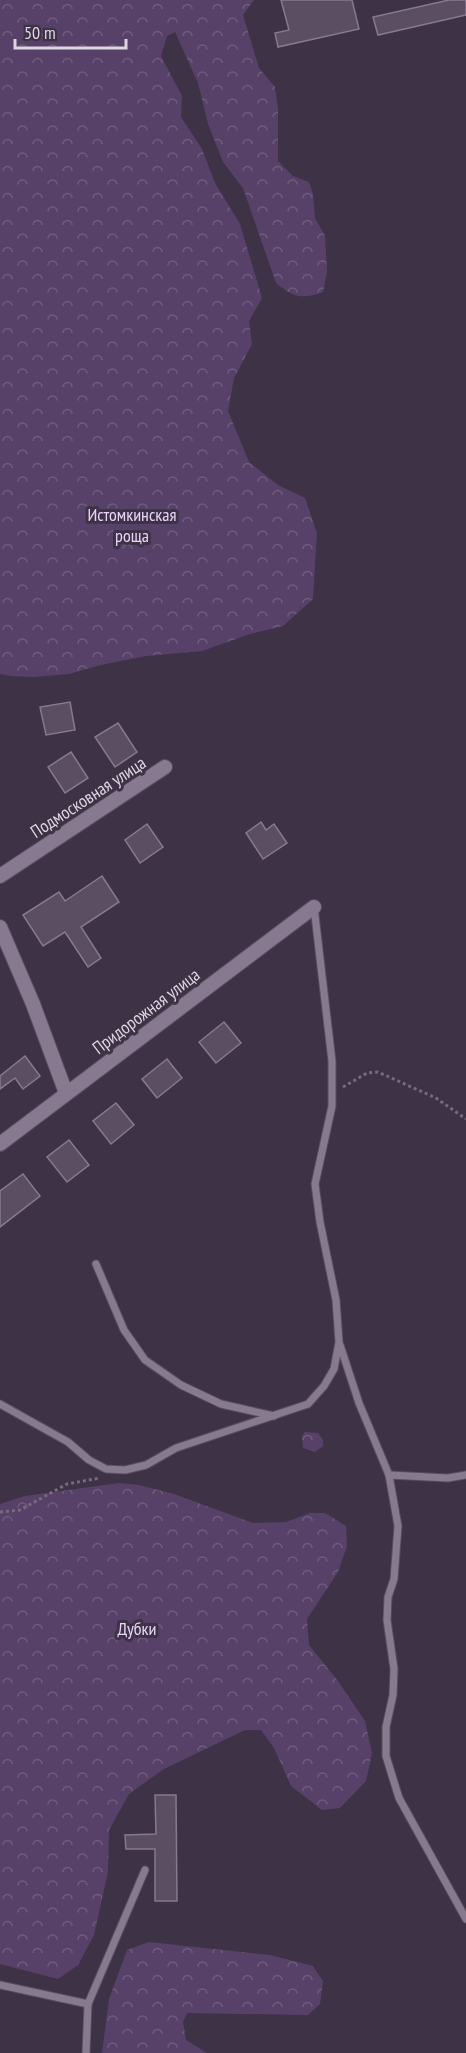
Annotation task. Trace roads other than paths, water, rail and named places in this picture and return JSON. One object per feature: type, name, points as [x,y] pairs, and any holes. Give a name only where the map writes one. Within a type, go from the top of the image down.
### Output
[{"type":"street","name":"Подмосковная улица","points":[[0,876],[165,767]]},
{"type":"street","name":"Придорожная улица","points":[[0,1144],[314,907]]},
{"type":"street","points":[[0,927],[33,1004],[66,1094]]},
{"type":"lane","points":[[314,907],[332,1061],[332,1098],[315,1184],[320,1222],[336,1300],[339,1342],[359,1403],[389,1475],[398,1526],[394,1578],[388,1597],[387,1620],[394,1669],[393,1695],[386,1727],[386,1756],[399,1798],[466,1919]]},
{"type":"lane","points":[[96,1264],[124,1330],[146,1360],[181,1385],[221,1404],[274,1416]]},
{"type":"lane","points":[[0,1404],[68,1442],[89,1460],[106,1469],[124,1470],[146,1465],[176,1448],[308,1404],[324,1386],[334,1368],[339,1342]]},
{"type":"lane","points":[[389,1475],[448,1478],[466,1475]]},
{"type":"lane","points":[[86,2053],[88,2004],[145,1870]]},
{"type":"lane","points":[[0,1985],[88,2004]]},
{"type":"park label","name":"Истомкинская роща","points":[[132,524]]},
{"type":"park label","name":"Дубки","points":[[137,1628]]}]
